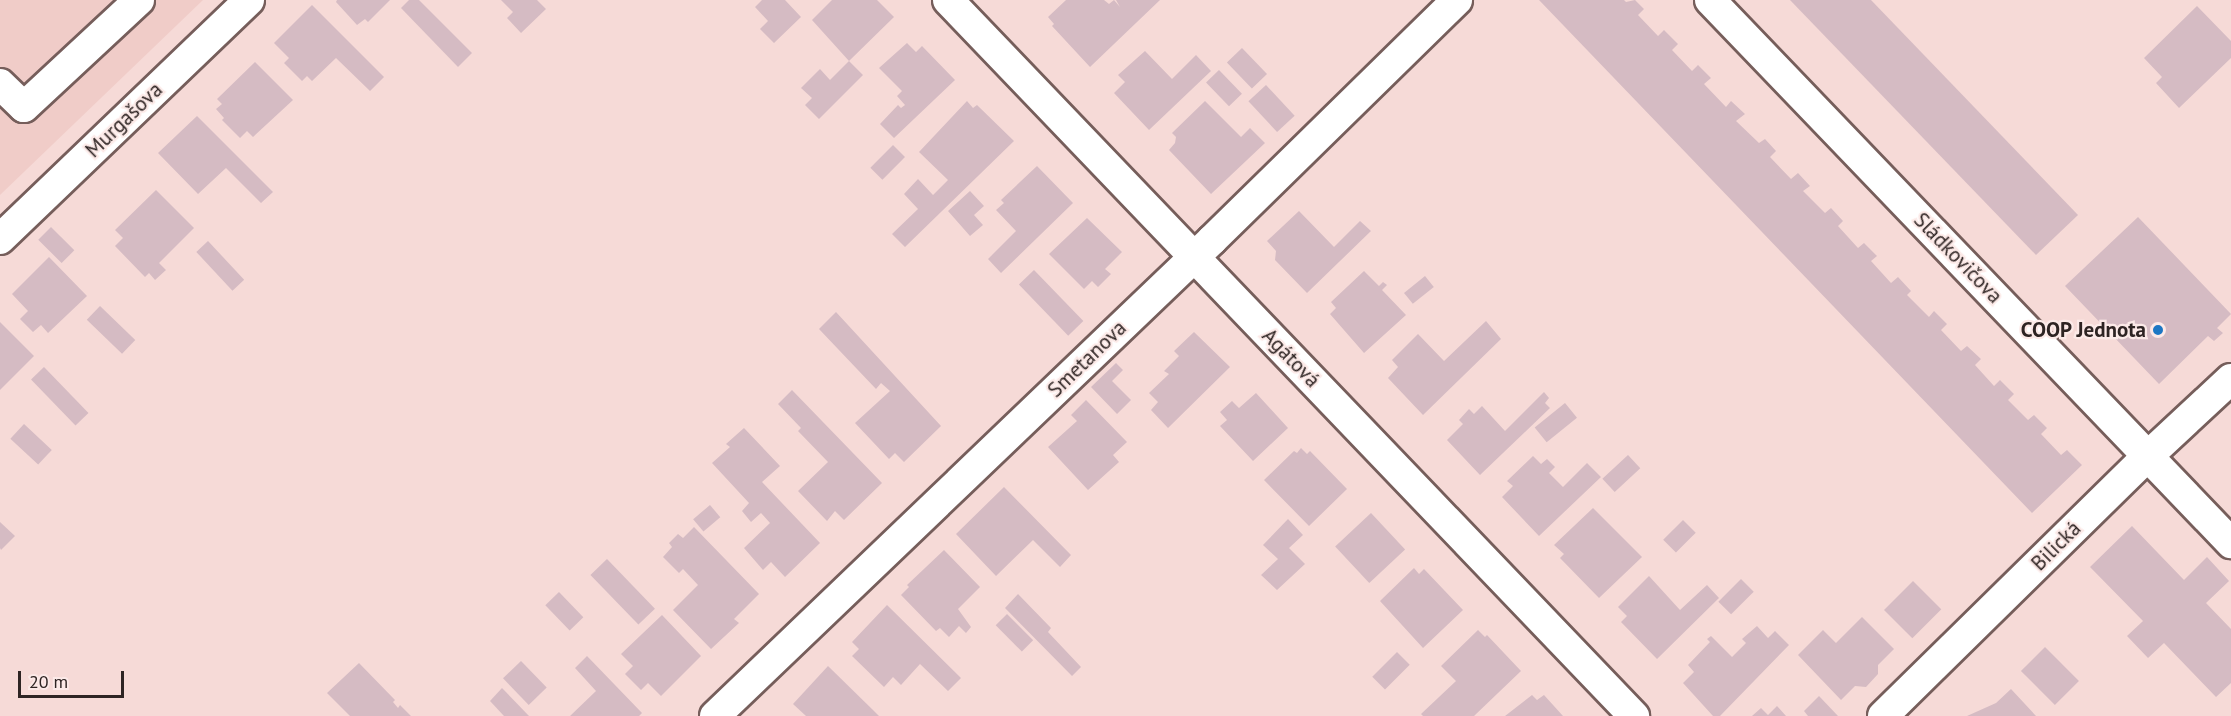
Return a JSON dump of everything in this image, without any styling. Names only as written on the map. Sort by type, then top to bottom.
[{"type":"street","points":[[0,84],[24,107],[139,0]]},
{"type":"street","name":"Murgašova","points":[[0,239],[249,0]]},
{"type":"street","name":"Agátová","points":[[948,0],[1634,716]]},
{"type":"street","name":"Smetanova","points":[[715,716],[1457,0]]},
{"type":"street","name":"Sládkovičova","points":[[1710,0],[2231,543]]},
{"type":"street","name":"Bilická","points":[[1883,716],[2148,456],[2231,380]]},
{"type":"shaded area","points":[[0,0],[203,0],[0,195]]},
{"type":"building","points":[[337,0],[390,0],[368,22],[365,19],[357,25],[336,2]]},
{"type":"building","points":[[409,0],[419,0],[472,53],[458,67],[401,8]]},
{"type":"building","points":[[501,0],[537,0],[546,9],[521,33],[507,18],[513,12]]},
{"type":"building","points":[[762,0],[785,0],[801,17],[774,43],[760,29],[768,21],[755,7]]},
{"type":"building","points":[[832,0],[877,0],[894,17],[849,61],[812,20]]},
{"type":"building","points":[[1066,0],[1104,0],[1109,4],[1114,0],[1120,7],[1116,0],[1160,0],[1090,67],[1052,26],[1054,24],[1048,17]]},
{"type":"building","points":[[1539,0],[1624,0],[1626,2],[1635,0],[1644,9],[1638,15],[1658,36],[1664,30],[1678,44],[1672,50],[1692,71],[1698,65],[1711,78],[1704,84],[1726,107],[1731,101],[1745,114],[1736,121],[1759,143],[1765,139],[1776,151],[1770,157],[1791,179],[1798,173],[1810,186],[1803,191],[1825,213],[1831,208],[1843,221],[1838,226],[1858,248],[1864,243],[1877,256],[1871,261],[1891,283],[1898,277],[1911,291],[1907,295],[1929,317],[1934,311],[1947,324],[1941,330],[1961,351],[1967,346],[1981,359],[1975,365],[1994,386],[2000,380],[2014,394],[2008,400],[2028,420],[2034,415],[2047,428],[2041,434],[2061,455],[2067,450],[2082,465],[2032,513]]},
{"type":"building","points":[[1790,0],[1871,0],[2078,215],[2036,255]]},
{"type":"building","points":[[312,5],[384,77],[370,91],[336,58],[312,81],[307,76],[302,81],[284,63],[289,58],[274,43]]},
{"type":"building","points":[[2197,6],[2231,41],[2231,58],[2179,108],[2156,83],[2162,77],[2144,58]]},
{"type":"building","points":[[907,43],[916,52],[922,46],[955,80],[894,138],[880,124],[898,105],[901,108],[905,105],[897,96],[902,91],[879,68]]},
{"type":"building","points":[[1242,48],[1267,74],[1252,88],[1227,63]]},
{"type":"building","points":[[1145,51],[1172,79],[1196,55],[1211,71],[1149,130],[1114,93],[1125,82],[1118,75]]},
{"type":"building","points":[[849,61],[863,75],[819,119],[805,105],[812,98],[801,88],[820,69],[830,80]]},
{"type":"building","points":[[255,62],[293,100],[253,137],[247,131],[240,138],[222,120],[224,118],[216,109],[222,104],[217,99]]},
{"type":"building","points":[[1219,70],[1242,94],[1229,106],[1206,83]]},
{"type":"building","points":[[1266,85],[1295,116],[1277,132],[1248,101]]},
{"type":"building","points":[[967,101],[973,108],[977,105],[1014,141],[905,247],[892,234],[918,209],[904,194],[918,179],[933,195],[948,180],[919,152]]},
{"type":"building","points":[[1205,101],[1241,137],[1250,128],[1265,143],[1211,194],[1169,150],[1175,143],[1176,137],[1172,133]]},
{"type":"building","points":[[197,116],[273,192],[261,203],[226,168],[198,194],[158,153]]},
{"type":"building","points":[[893,145],[905,157],[882,180],[870,168]]},
{"type":"building","points":[[1037,166],[1073,203],[1001,273],[988,259],[1016,231],[996,210],[1004,203],[1001,200]]},
{"type":"building","points":[[156,190],[194,228],[159,263],[166,270],[155,280],[149,273],[145,277],[115,246],[123,238],[115,230]]},
{"type":"building","points":[[970,191],[984,206],[974,215],[983,225],[970,236],[948,211]]},
{"type":"building","points":[[1299,211],[1334,247],[1360,221],[1371,231],[1307,293],[1275,260],[1276,251],[1267,241]]},
{"type":"building","points":[[2138,217],[2231,314],[2217,328],[2223,333],[2214,341],[2208,336],[2159,384],[2065,286]]},
{"type":"building","points":[[1087,218],[1122,252],[1105,269],[1111,274],[1098,287],[1092,281],[1084,289],[1049,254]]},
{"type":"building","points":[[51,227],[74,250],[62,263],[38,240]]},
{"type":"building","points":[[208,241],[244,280],[232,291],[196,252]]},
{"type":"building","points":[[49,257],[87,296],[48,333],[41,325],[33,332],[20,319],[28,311],[12,294]]},
{"type":"building","points":[[1034,270],[1083,321],[1068,336],[1019,285]]},
{"type":"building","points":[[1364,271],[1379,286],[1383,282],[1387,285],[1382,290],[1406,315],[1364,353],[1330,314],[1336,308],[1331,302]]},
{"type":"building","points":[[1425,276],[1434,287],[1413,304],[1404,293]]},
{"type":"building","points":[[100,306],[135,340],[122,354],[87,320]]},
{"type":"building","points":[[836,312],[941,426],[904,462],[895,453],[889,459],[855,423],[890,391],[881,383],[876,389],[819,329]]},
{"type":"building","points":[[1486,321],[1501,339],[1423,415],[1388,378],[1398,367],[1392,360],[1418,334],[1444,361]]},
{"type":"building","points":[[0,322],[34,356],[0,390]]},
{"type":"building","points":[[1194,332],[1230,367],[1168,428],[1151,410],[1158,402],[1149,393],[1169,374],[1164,371],[1179,356],[1174,351]]},
{"type":"building","points":[[1116,363],[1123,370],[1112,381],[1131,400],[1117,414],[1091,387]]},
{"type":"building","points":[[44,367],[88,413],[76,426],[31,380]]},
{"type":"building","points":[[792,390],[882,483],[844,520],[835,511],[827,521],[798,491],[828,462],[798,431],[801,428],[778,404]]},
{"type":"building","points":[[1544,392],[1549,398],[1545,403],[1550,408],[1480,475],[1447,440],[1463,424],[1459,420],[1469,409],[1474,414],[1482,406],[1505,431]]},
{"type":"building","points":[[1256,393],[1288,428],[1253,461],[1220,426],[1227,420],[1220,412],[1232,401],[1239,408]]},
{"type":"building","points":[[1086,400],[1127,442],[1113,455],[1119,462],[1088,490],[1048,447],[1077,421],[1071,415]]},
{"type":"building","points":[[1565,403],[1577,418],[1547,442],[1535,428]]},
{"type":"building","points":[[24,424],[52,450],[38,465],[10,439]]},
{"type":"building","points":[[744,428],[780,466],[762,482],[820,543],[785,577],[771,562],[763,570],[744,548],[770,523],[761,513],[751,522],[742,511],[749,503],[712,463],[730,447],[726,444]]},
{"type":"building","points":[[1301,448],[1307,454],[1310,451],[1347,489],[1309,526],[1264,480],[1294,451],[1297,453]]},
{"type":"building","points":[[1628,455],[1640,468],[1615,492],[1602,479]]},
{"type":"building","points":[[1533,456],[1541,464],[1547,459],[1555,467],[1549,473],[1563,487],[1587,463],[1601,477],[1539,536],[1502,497],[1513,486],[1507,481]]},
{"type":"building","points":[[1004,487],[1071,555],[1060,567],[1033,540],[996,576],[956,534]]},
{"type":"building","points":[[710,505],[720,517],[703,531],[693,519]]},
{"type":"building","points":[[1593,508],[1642,557],[1599,598],[1560,558],[1564,554],[1554,545]]},
{"type":"building","points":[[1371,513],[1405,550],[1369,583],[1335,546]]},
{"type":"building","points":[[1288,519],[1303,535],[1289,548],[1305,564],[1277,590],[1261,575],[1278,559],[1263,545]]},
{"type":"building","points":[[1683,520],[1696,533],[1676,553],[1663,540]]},
{"type":"building","points":[[0,522],[15,536],[1,550],[0,548]]},
{"type":"building","points":[[2132,526],[2184,580],[2207,557],[2229,581],[2206,603],[2231,629],[2231,683],[2216,697],[2164,643],[2148,658],[2127,636],[2143,621],[2090,567]]},
{"type":"building","points":[[694,527],[759,594],[734,619],[739,623],[711,649],[673,610],[698,585],[683,569],[679,573],[663,557],[672,547],[669,543],[678,534],[683,538]]},
{"type":"building","points":[[944,550],[980,587],[958,609],[971,627],[966,633],[959,626],[949,637],[940,628],[936,631],[901,595],[909,587],[907,585]]},
{"type":"building","points":[[607,559],[655,609],[638,625],[590,575]]},
{"type":"building","points":[[1414,568],[1419,574],[1424,569],[1463,610],[1423,648],[1380,601]]},
{"type":"building","points":[[1649,576],[1680,610],[1707,585],[1719,598],[1657,659],[1621,622],[1627,616],[1618,607]]},
{"type":"building","points":[[1741,579],[1754,592],[1731,614],[1718,602]]},
{"type":"building","points":[[1913,581],[1941,609],[1912,638],[1884,610]]},
{"type":"building","points":[[559,592],[583,617],[570,630],[545,605]]},
{"type":"building","points":[[1018,594],[1051,628],[1048,632],[1081,667],[1072,676],[1005,608]]},
{"type":"building","points":[[887,605],[961,678],[948,691],[920,664],[901,685],[893,677],[884,687],[852,656],[859,649],[852,642]]},
{"type":"building","points":[[1007,614],[1033,640],[1022,651],[996,625]]},
{"type":"building","points":[[662,615],[701,656],[661,696],[648,683],[641,690],[625,674],[633,666],[621,654]]},
{"type":"building","points":[[1862,617],[1894,649],[1878,665],[1878,674],[1866,687],[1855,686],[1841,700],[1798,655],[1823,630],[1836,643]]},
{"type":"building","points":[[1757,626],[1768,638],[1775,631],[1789,645],[1720,716],[1713,716],[1683,683],[1694,672],[1688,665],[1710,642],[1707,639],[1711,636],[1732,657],[1746,643],[1742,639]]},
{"type":"building","points":[[1478,630],[1485,637],[1487,635],[1521,671],[1474,716],[1423,716],[1421,714],[1456,681],[1441,666]]},
{"type":"building","points":[[2045,647],[2079,681],[2055,705],[2021,671]]},
{"type":"building","points":[[1397,652],[1410,665],[1385,689],[1372,677]]},
{"type":"building","points":[[587,656],[642,713],[639,716],[570,716],[596,691],[575,668]]},
{"type":"building","points":[[521,661],[547,688],[529,705],[503,678]]},
{"type":"building","points":[[359,663],[395,700],[393,702],[398,708],[400,705],[411,716],[350,716],[327,693]]},
{"type":"building","points":[[828,666],[879,716],[806,716],[793,704]]},
{"type":"building","points":[[502,688],[529,716],[504,716],[490,701]]},
{"type":"building","points":[[2011,689],[2036,716],[1967,716],[1996,703]]},
{"type":"building","points":[[1532,695],[1537,700],[1544,695],[1563,716],[1505,716]]},
{"type":"building","points":[[1819,696],[1838,716],[1808,716],[1804,711]]},
{"type":"building","points":[[1777,706],[1786,716],[1752,716],[1761,708],[1768,715]]},
{"type":"place","name":"COOP Jednota","points":[[2158,330]]}]
